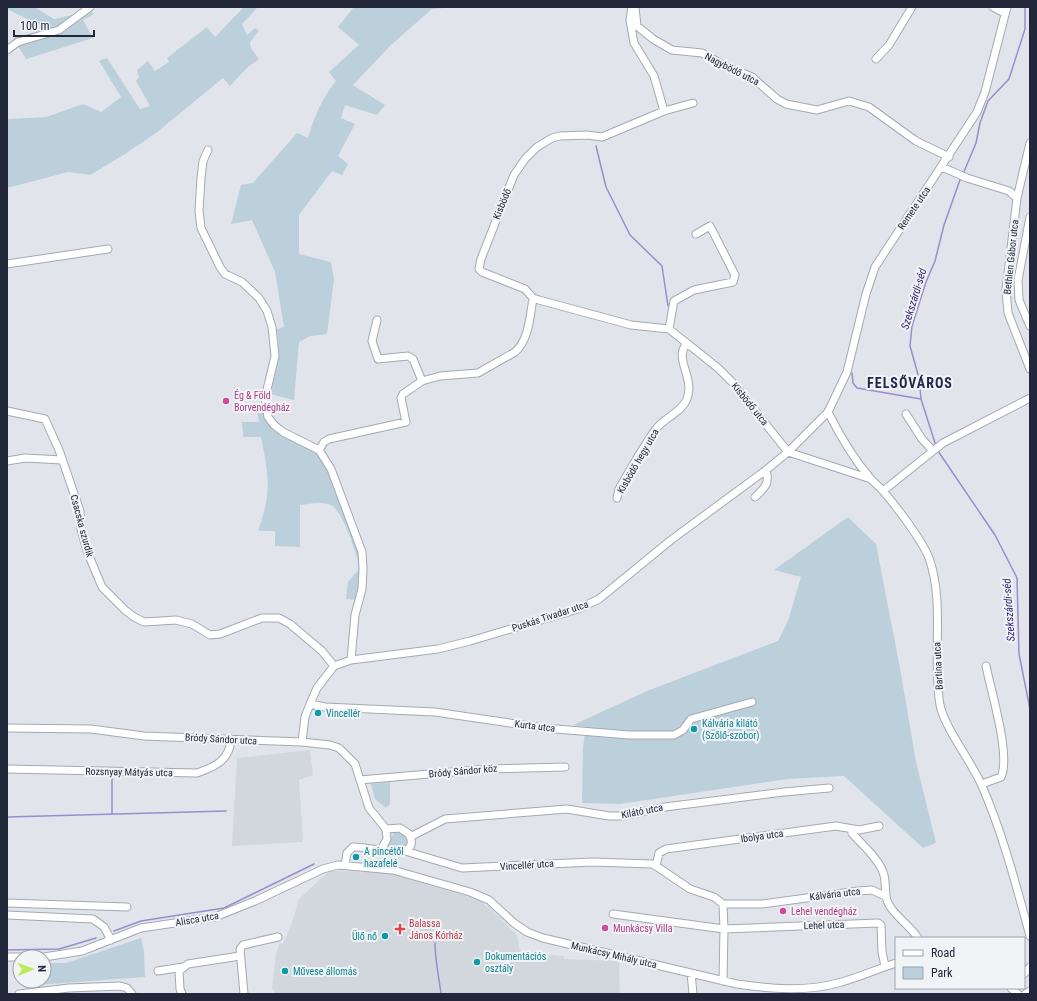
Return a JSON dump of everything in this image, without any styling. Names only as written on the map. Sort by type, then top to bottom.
[{"type":"street","points":[[7,50],[18,42],[59,30],[90,7]]},
{"type":"street","points":[[634,7],[630,20],[634,43],[652,72],[664,111]]},
{"type":"street","name":"Nagybödő utca","points":[[634,7],[637,26],[653,39],[672,50],[708,55],[728,67],[752,77],[777,99],[786,104],[817,110],[849,101],[869,107],[916,141],[949,157]]},
{"type":"street","points":[[876,59],[889,45],[912,7]]},
{"type":"street","points":[[993,8],[1005,10]]},
{"type":"street","name":"Remete utca","points":[[788,452],[828,412],[847,372],[866,294],[875,267],[949,157],[979,106],[1005,10]]},
{"type":"street","name":"Kisbödő","points":[[669,329],[631,325],[533,298],[526,288],[482,272],[479,269],[481,258],[514,175],[525,159],[537,147],[552,138],[587,135],[602,138],[664,111],[693,103]]},
{"type":"street","name":"Bethlen Gábor utca","points":[[1030,143],[1017,198],[1007,275],[1008,313],[1016,337],[1030,369]]},
{"type":"street","points":[[208,150],[203,161],[200,178],[199,211],[201,228],[220,268],[225,274],[242,282],[259,298],[272,326],[275,356],[266,398],[268,417],[274,425],[283,432],[319,450],[331,469],[362,552],[362,589],[355,615],[351,660]]},
{"type":"street","points":[[1009,191],[1013,189],[1020,169],[1025,162]]},
{"type":"street","points":[[942,167],[963,176],[1009,191],[1017,198]]},
{"type":"street","points":[[1030,218],[1018,280],[1019,300],[1030,326]]},
{"type":"street","points":[[669,329],[674,301],[694,290],[733,282],[735,275],[710,226],[696,234]]},
{"type":"street","points":[[7,264],[108,249]]},
{"type":"street","points":[[319,450],[324,442],[329,439],[406,422],[401,398],[403,394],[422,381],[440,376],[478,373],[515,352],[520,348],[528,327],[533,298]]},
{"type":"street","points":[[377,320],[372,341],[378,359],[408,356],[412,358],[422,381]]},
{"type":"street","name":"Kisbödő utca","points":[[669,329],[718,368],[733,383],[788,452]]},
{"type":"street","name":"Kisbödő hegy utca","points":[[617,498],[619,489],[657,427],[686,402],[690,382],[684,365],[682,352],[686,344]]},
{"type":"street","points":[[883,491],[932,450],[943,443],[1030,398]]},
{"type":"street","name":"Csacska szurdik","points":[[7,411],[45,419],[62,460],[80,511],[81,529],[87,551],[102,587],[134,617],[144,622],[184,621],[210,634],[220,634],[262,618],[279,618],[295,628],[322,651],[334,666]]},
{"type":"street","name":"Bartina utca","points":[[828,412],[850,452],[871,479],[883,491],[912,530],[929,557],[935,581],[938,678],[941,706],[945,719],[982,784],[996,820],[1030,936]]},
{"type":"street","points":[[906,414],[922,440],[932,450]]},
{"type":"street","points":[[788,452],[871,479]]},
{"type":"street","name":"Puskás Tivadar utca","points":[[334,666],[351,660],[438,649],[578,609],[599,599],[670,540],[766,470],[788,452]]},
{"type":"street","points":[[7,461],[25,458],[62,460]]},
{"type":"street","points":[[755,497],[768,482],[766,470]]},
{"type":"street","points":[[302,742],[305,717],[310,704],[317,688],[334,666]]},
{"type":"street","points":[[982,784],[1001,777],[1004,766],[1002,744],[986,666]]},
{"type":"street","name":"Kurta utca","points":[[310,704],[332,707],[435,712],[544,728],[629,736],[674,735],[683,730],[690,719],[752,702]]},
{"type":"street","name":"Bródy Sándor utca","points":[[7,728],[90,729],[144,736],[302,742],[330,745],[340,748],[355,764],[369,808],[386,829]]},
{"type":"street","name":"Rozsnyay Mátyás utca","points":[[7,769],[197,773],[223,762],[231,746],[231,739]]},
{"type":"street","name":"Bródy Sándor köz","points":[[360,780],[487,769],[565,767]]},
{"type":"street","name":"Kilátó utca","points":[[410,837],[445,819],[567,809],[609,816],[622,816],[665,807],[784,792],[829,788]]},
{"type":"street","name":"Ibolya utca","points":[[654,865],[658,853],[666,849],[836,826],[859,830],[879,826]]},
{"type":"street","points":[[381,850],[387,839],[386,829],[392,827],[400,828],[406,831],[410,837],[409,847],[405,851]]},
{"type":"street","points":[[852,834],[878,862],[883,872],[885,896],[891,908],[911,927],[917,937]]},
{"type":"street","name":"Vincellér utca","points":[[345,865],[347,853],[353,847],[361,846],[396,853],[405,851],[462,868],[592,862],[654,865]]},
{"type":"street","name":"Alisca utca","points":[[52,956],[82,951],[141,928],[215,917],[256,901],[323,869],[345,865]]},
{"type":"street","name":"Munkácsy Mihály utca","points":[[345,865],[393,870],[470,892],[489,900],[514,923],[528,932],[543,938],[723,981],[764,988],[806,988],[838,983],[895,963]]},
{"type":"street","name":"Kálvária utca","points":[[654,865],[690,889],[714,897],[723,904],[762,904],[872,890],[885,896]]},
{"type":"street","points":[[7,903],[127,907]]},
{"type":"street","points":[[723,904],[723,981]]},
{"type":"street","points":[[613,914],[724,929]]},
{"type":"street","points":[[7,915],[93,919],[104,927],[111,940]]},
{"type":"street","name":"Lehel utca","points":[[724,929],[878,923],[881,925],[882,952],[885,966]]},
{"type":"street","points":[[244,994],[240,949],[243,945],[278,937]]},
{"type":"street","points":[[182,994],[180,989],[179,971],[183,967],[188,964],[240,956]]},
{"type":"street","points":[[158,971],[183,967]]},
{"type":"street","points":[[691,973],[693,994]]},
{"type":"street","points":[[19,994],[69,988],[113,986],[123,986],[131,992]]},
{"type":"street","points":[[1025,994],[1030,991]]},
{"type":"shaded area","points":[[310,750],[313,775],[299,780],[303,842],[232,846],[237,758]]},
{"type":"shaded area","name":"Balassa János Kórház","points":[[329,871],[384,872],[477,899],[490,908],[517,935],[520,952],[564,956],[564,959],[619,961],[620,994],[274,994],[274,990],[272,989],[276,953],[280,943],[283,944],[292,923],[299,899]]},
{"type":"green space","points":[[7,7],[34,7],[54,19],[91,11],[94,14],[83,20],[93,38],[26,59],[13,38],[48,29],[7,9]]},
{"type":"green space","points":[[244,7],[258,7],[242,24],[247,35],[255,28],[259,31],[250,42],[251,48],[259,59],[248,67],[230,86],[223,78],[156,133],[90,175],[68,172],[7,188],[7,119],[46,117],[83,104],[101,112],[121,97],[99,61],[107,58],[140,109],[150,106],[136,81],[139,77],[137,70],[148,61],[155,71],[169,62],[167,58],[207,27],[215,37]]},
{"type":"green space","points":[[354,7],[456,7],[432,9],[391,45],[353,85],[385,105],[377,115],[345,105],[341,118],[355,124],[338,156],[348,164],[342,175],[332,171],[299,215],[299,254],[331,262],[334,279],[327,334],[310,336],[299,342],[294,400],[270,394],[278,362],[279,347],[277,329],[284,327],[275,272],[252,220],[231,224],[241,185],[253,183],[297,133],[308,138],[319,108],[336,81],[329,72],[359,45],[338,27]]},
{"type":"green space","points":[[265,404],[274,425],[319,450],[331,469],[362,552],[359,600],[346,599],[348,582],[359,569],[356,554],[345,524],[336,509],[331,505],[320,503],[300,505],[300,547],[275,546],[275,531],[258,531],[266,505],[268,484],[266,463],[261,437],[243,437],[242,422],[259,422],[257,406]]},
{"type":"green space","points":[[848,517],[876,544],[900,668],[916,762],[936,843],[923,848],[844,776],[788,779],[620,804],[582,803],[583,747],[586,727],[573,725],[647,691],[778,641],[788,621],[801,577],[774,570]]},
{"type":"green space","points":[[390,782],[390,804],[386,808],[375,799],[371,784]]},
{"type":"green space","points":[[401,831],[406,836],[407,842],[404,848],[391,849],[388,844],[394,832]]},
{"type":"green space","points":[[141,938],[144,952],[145,977],[52,984],[52,963],[66,963]]},
{"type":"waterway","name":"Szekszárdi-séd","points":[[963,174],[976,143],[980,123],[988,101],[1009,79],[1025,29],[1025,7]]},
{"type":"waterway","points":[[596,146],[606,187],[630,235],[662,266],[668,306]]},
{"type":"waterway","name":"Szekszárdi-séd","points":[[936,446],[921,399],[919,378],[910,346],[912,326],[926,282],[935,261],[944,225],[961,177]]},
{"type":"waterway","points":[[852,373],[853,383],[857,388],[921,399]]},
{"type":"waterway","name":"Szekszárdi-séd","points":[[938,451],[995,535],[1017,578],[1019,654],[1030,709]]},
{"type":"waterway","points":[[112,778],[112,814]]},
{"type":"waterway","points":[[7,817],[226,811]]},
{"type":"waterway","points":[[114,931],[141,921],[224,908],[314,864]]},
{"type":"waterway","points":[[7,950],[59,949],[96,938]]},
{"type":"waterway","points":[[435,943],[436,962],[441,994]]},
{"type":"place","name":"Ég & Föld Borvendégház","points":[[226,401]]},
{"type":"place","name":"Vincellér","points":[[318,713]]},
{"type":"place","name":"Kálvária kilátó (Szőlő-szobor)","points":[[694,729]]},
{"type":"place","name":"A pincétől hazafelé","points":[[356,857]]},
{"type":"place","name":"Lehel vendégház","points":[[783,911]]},
{"type":"place","name":"Munkácsy Villa","points":[[605,928]]},
{"type":"place","name":"Balassa János Kórház","points":[[400,929]]},
{"type":"place","name":"Ülő nő","points":[[385,936]]},
{"type":"place","name":"Dokumentációs osztály","points":[[477,962]]},
{"type":"place","name":"Művese állomás","points":[[285,971]]},
{"type":"district","name":"FELSŐVÁROS","points":[[910,383]]}]
